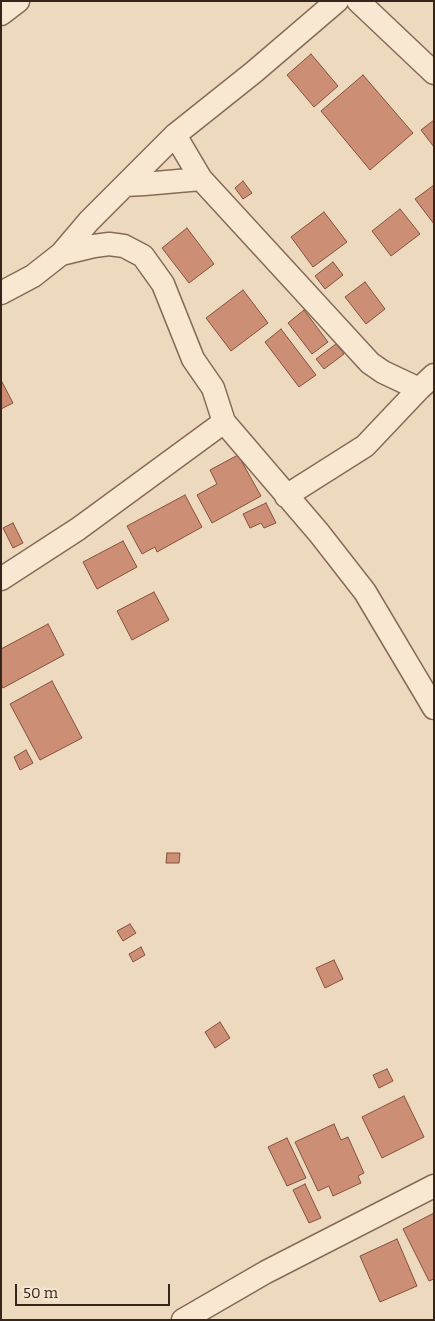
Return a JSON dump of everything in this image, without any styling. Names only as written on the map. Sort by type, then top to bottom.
[{"type":"street","points":[[1,14],[18,1]]},
{"type":"street","points":[[1,293],[32,276],[61,254],[89,222],[175,135],[254,72],[337,1]]},
{"type":"street","points":[[358,1],[434,73]]},
{"type":"street","points":[[175,135],[202,179],[370,363],[383,372],[426,382]]},
{"type":"street","points":[[126,185],[202,179]]},
{"type":"street","points":[[61,254],[109,244],[124,246],[143,256],[163,284],[193,359],[212,388],[224,422],[319,533],[365,592],[434,708]]},
{"type":"street","points":[[286,496],[365,446],[426,382]]},
{"type":"street","points":[[1,579],[78,529],[224,422]]},
{"type":"street","points":[[182,1320],[266,1272],[434,1186]]},
{"type":"building","points":[[311,54],[338,86],[314,107],[287,75]]},
{"type":"building","points":[[363,75],[413,133],[370,170],[321,111]]},
{"type":"building","points":[[434,120],[434,147],[421,130]]},
{"type":"building","points":[[243,181],[252,193],[243,199],[235,188]]},
{"type":"building","points":[[434,185],[434,224],[415,199]]},
{"type":"building","points":[[400,209],[420,234],[391,256],[372,231]]},
{"type":"building","points":[[324,212],[347,242],[313,267],[291,237]]},
{"type":"building","points":[[187,228],[214,264],[189,283],[162,248]]},
{"type":"building","points":[[333,262],[343,275],[325,289],[315,276]]},
{"type":"building","points":[[365,282],[385,309],[366,324],[345,297]]},
{"type":"building","points":[[243,290],[268,323],[231,351],[206,318]]},
{"type":"building","points":[[304,310],[328,342],[312,354],[288,323]]},
{"type":"building","points":[[281,329],[316,375],[299,387],[265,342]]},
{"type":"building","points":[[336,344],[344,354],[324,369],[316,359]]},
{"type":"building","points":[[1,380],[13,403],[1,409]]},
{"type":"building","points":[[238,455],[261,496],[212,523],[197,495],[217,484],[210,470]]},
{"type":"building","points":[[185,495],[202,527],[157,552],[155,547],[142,554],[127,526]]},
{"type":"building","points":[[266,503],[276,523],[264,528],[261,523],[250,528],[243,514]]},
{"type":"building","points":[[13,523],[23,543],[13,548],[3,528]]},
{"type":"building","points":[[123,541],[137,567],[97,589],[83,562]]},
{"type":"building","points":[[154,592],[169,620],[132,640],[117,611]]},
{"type":"building","points":[[48,624],[64,655],[3,688],[1,684],[1,649]]},
{"type":"building","points":[[52,681],[82,738],[40,760],[10,704]]},
{"type":"building","points":[[26,750],[33,763],[20,770],[14,757]]},
{"type":"building","points":[[167,853],[180,853],[179,863],[166,863]]},
{"type":"building","points":[[130,924],[136,933],[123,941],[117,931]]},
{"type":"building","points":[[141,947],[145,955],[133,962],[129,954]]},
{"type":"building","points":[[334,960],[343,979],[325,988],[316,968]]},
{"type":"building","points":[[220,1022],[230,1038],[215,1048],[205,1032]]},
{"type":"building","points":[[387,1069],[393,1081],[379,1088],[373,1075]]},
{"type":"building","points":[[404,1096],[424,1137],[382,1158],[362,1117]]},
{"type":"building","points":[[334,1124],[341,1140],[348,1137],[364,1173],[358,1176],[361,1183],[333,1196],[329,1186],[318,1191],[295,1142]]},
{"type":"building","points":[[287,1138],[306,1178],[287,1186],[268,1147]]},
{"type":"building","points":[[305,1184],[321,1218],[309,1223],[293,1190]]},
{"type":"building","points":[[434,1213],[434,1279],[429,1281],[403,1229]]},
{"type":"building","points":[[397,1239],[417,1286],[380,1302],[360,1256]]}]
